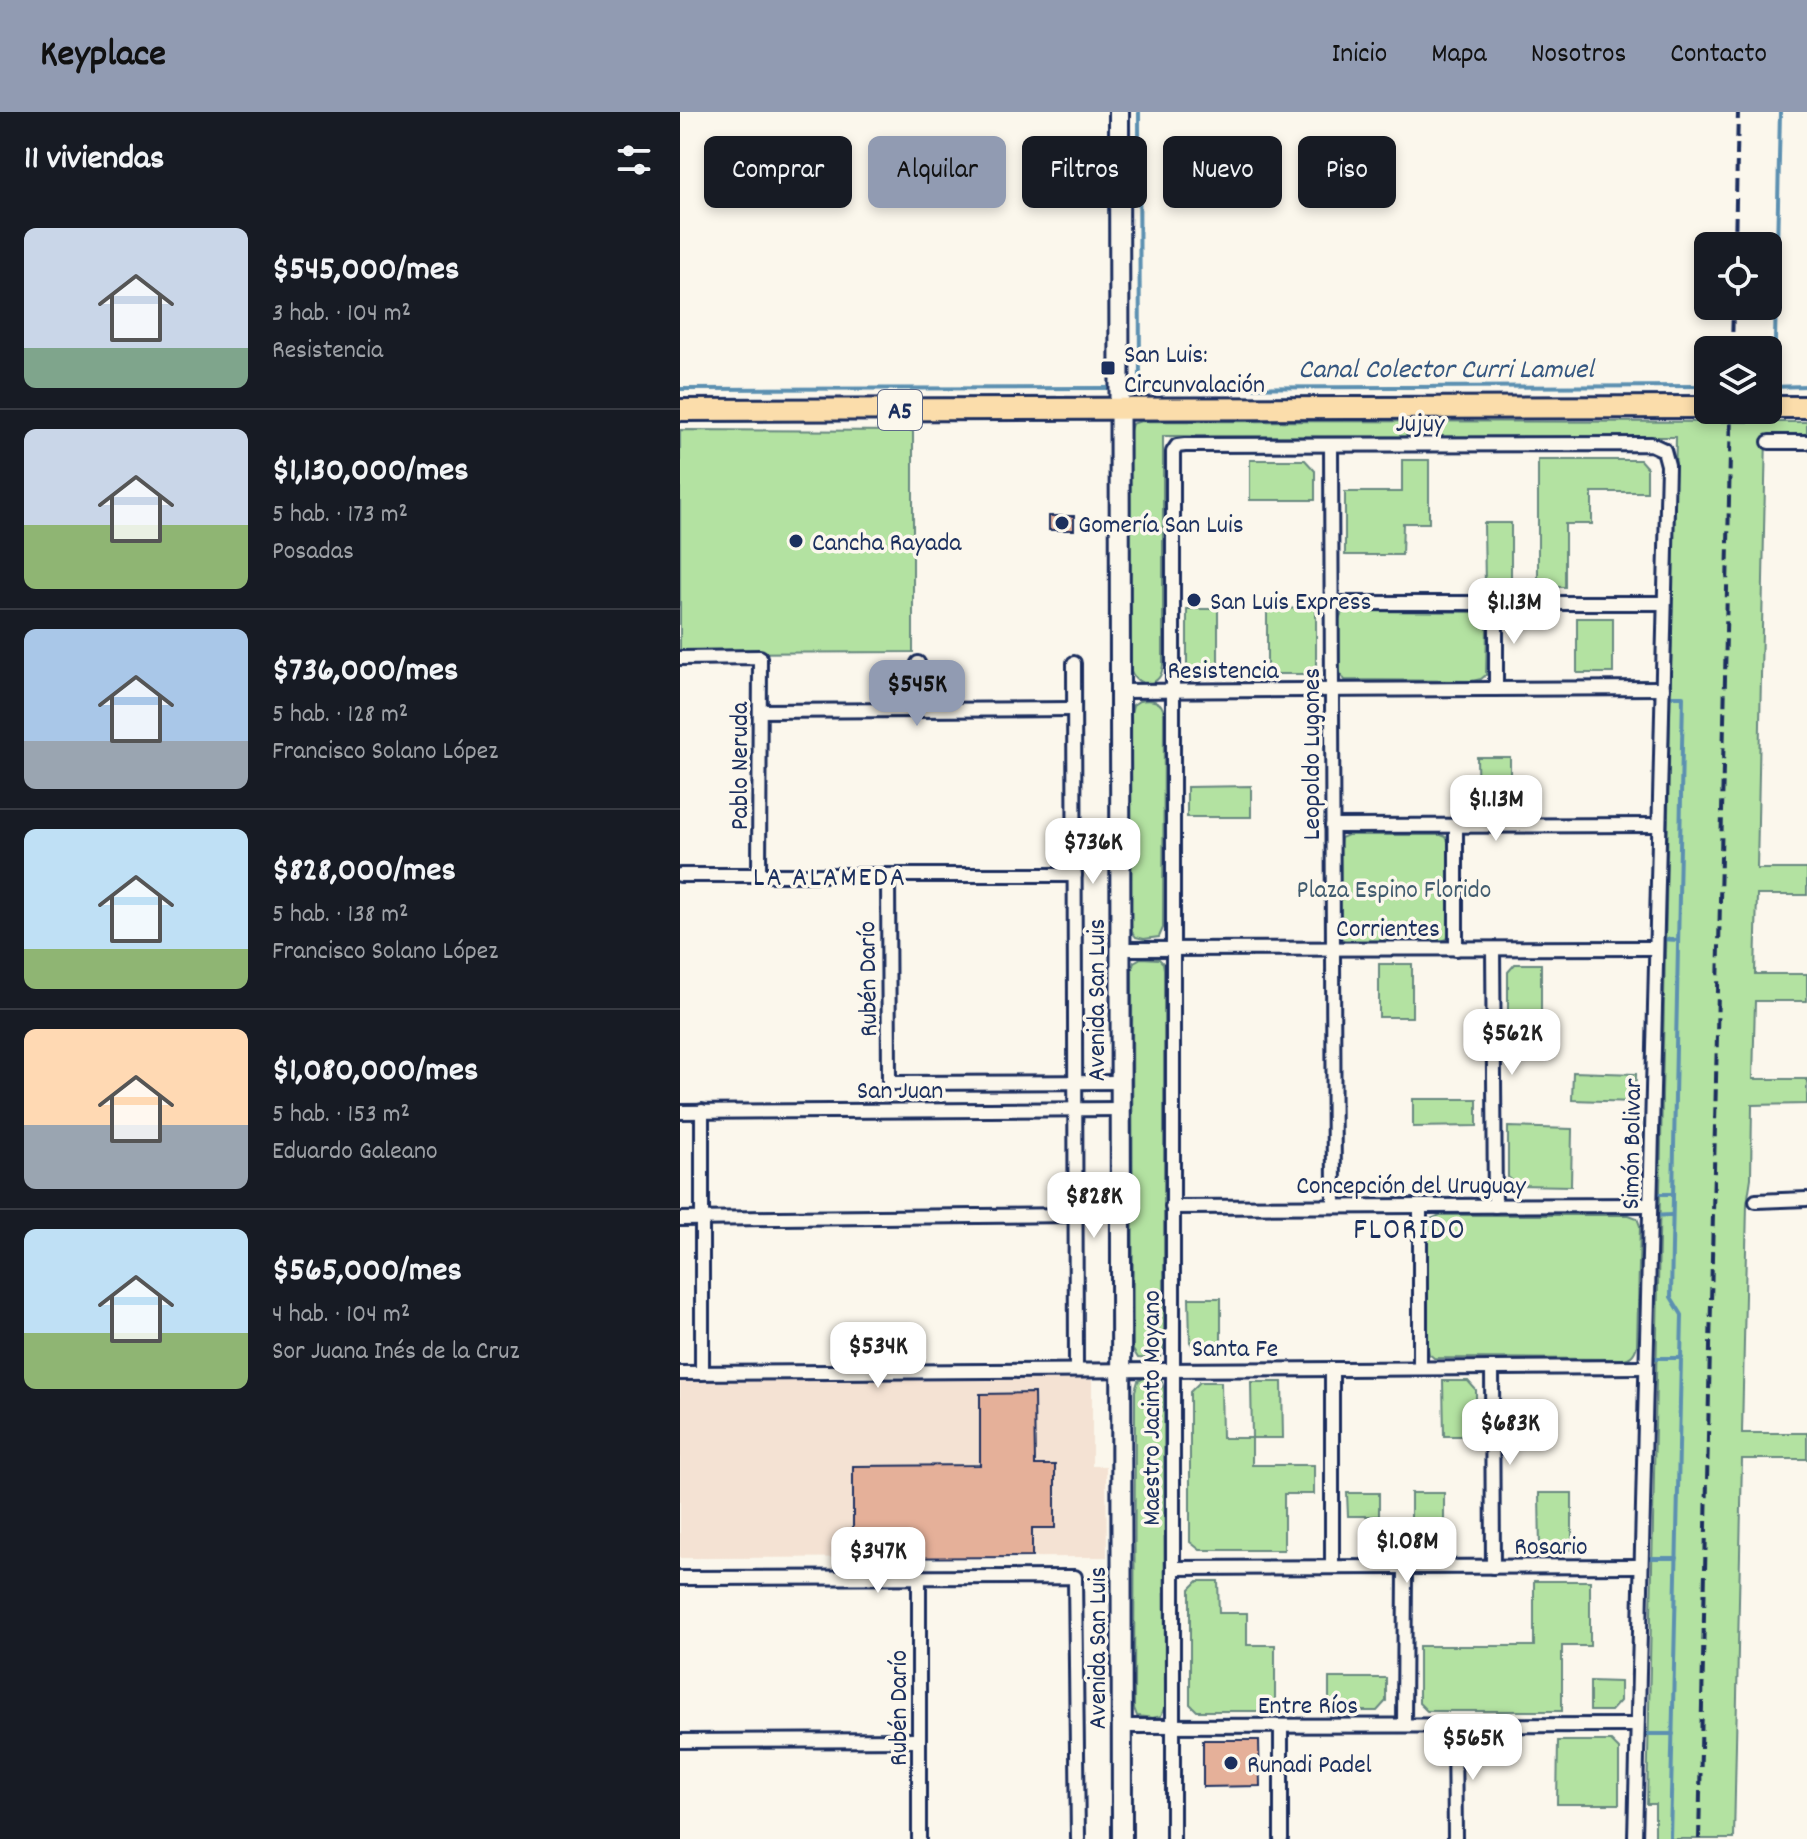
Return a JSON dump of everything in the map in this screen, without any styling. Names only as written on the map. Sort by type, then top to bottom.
[{"type":"main road","name":"Avenida San Luis","points":[[1119,112],[1122,1839]]},
{"type":"main road","name":"A5","points":[[680,410],[1694,407]]},
{"type":"main road","points":[[1782,407],[1807,407]]},
{"type":"street","points":[[1769,442],[1807,442]]},
{"type":"street","name":"Jujuy","points":[[1175,449],[1185,445],[1651,444],[1664,450]]},
{"type":"street","name":"Leopoldo Lugones","points":[[1331,445],[1334,1206]]},
{"type":"street","name":"Maestro Jacinto Moyano","points":[[1173,1839],[1172,458],[1175,449]]},
{"type":"street","name":"Simón Bolivar","points":[[1635,1839],[1668,465],[1664,450]]},
{"type":"street","points":[[1332,603],[1664,603]]},
{"type":"street","points":[[1496,603],[1496,689]]},
{"type":"street","name":"Pablo Neruda","points":[[680,658],[760,657],[759,875]]},
{"type":"street","points":[[918,663],[918,710]]},
{"type":"street","points":[[1074,663],[1076,1370]]},
{"type":"street","name":"Resistencia","points":[[1120,691],[1663,688]]},
{"type":"street","points":[[760,711],[1074,709]]},
{"type":"street","points":[[1332,826],[1659,825]]},
{"type":"street","points":[[1456,826],[1456,949]]},
{"type":"street","points":[[680,875],[1075,875]]},
{"type":"street","name":"Rubén Darío","points":[[888,875],[889,1083]]},
{"type":"street","name":"Corrientes","points":[[1121,949],[1656,948]]},
{"type":"street","points":[[1493,949],[1495,1206]]},
{"type":"street","name":"San Juan","points":[[889,1083],[1121,1082]]},
{"type":"street","name":"San Juan","points":[[680,1112],[1121,1109]]},
{"type":"street","points":[[702,1111],[702,1373]]},
{"type":"street","points":[[1756,1201],[1807,1199]]},
{"type":"street","name":"Concepción del Uruguay","points":[[1172,1207],[1650,1205]]},
{"type":"street","points":[[1420,1206],[1420,1368]]},
{"type":"street","points":[[680,1219],[1076,1215]]},
{"type":"street","name":"Santa Fe","points":[[680,1373],[1646,1367]]},
{"type":"street","points":[[1492,1368],[1493,1567]]},
{"type":"street","points":[[1332,1369],[1332,1567]]},
{"type":"street","name":"Rosario","points":[[1173,1568],[1641,1566]]},
{"type":"street","points":[[1404,1725],[1405,1567]]},
{"type":"street","name":"Rubén Darío","points":[[919,1577],[919,1839]]},
{"type":"street","points":[[680,1578],[1075,1577],[1078,1839]]},
{"type":"street","points":[[1454,1725],[1455,1839]]},
{"type":"street","name":"Entre Ríos","points":[[1122,1726],[1637,1725]]},
{"type":"street","points":[[1281,1726],[1281,1839]]},
{"type":"street","points":[[680,1741],[919,1740]]},
{"type":"shaded area","points":[[1092,1376],[1092,1466],[1106,1466],[1107,1557],[680,1558],[680,1378]]},
{"type":"green space","points":[[1141,421],[1807,422],[1807,435],[1766,435],[1757,869],[1807,869],[1807,895],[1757,895],[1755,974],[1807,974],[1807,1001],[1755,1001],[1753,1079],[1807,1079],[1807,1104],[1752,1105],[1742,1433],[1807,1433],[1807,1459],[1742,1459],[1734,1839],[1655,1839],[1655,1804],[1647,1804],[1676,437],[1163,436],[1163,665],[1159,678],[1147,684],[1135,677],[1129,664],[1129,434],[1132,424]]},
{"type":"green space","name":"Cancha Rayada","points":[[680,430],[913,431],[913,652],[680,653]]},
{"type":"green space","points":[[1250,460],[1305,460],[1315,471],[1315,500],[1250,500]]},
{"type":"green space","points":[[1402,460],[1429,460],[1429,523],[1403,523],[1402,555],[1345,555],[1345,492],[1402,492]]},
{"type":"green space","points":[[1538,460],[1640,460],[1647,468],[1647,492],[1592,492],[1592,524],[1565,524],[1565,587],[1538,587]]},
{"type":"green space","points":[[1484,523],[1511,523],[1511,587],[1485,587]]},
{"type":"green space","points":[[1316,608],[1316,666],[1308,674],[1267,674],[1267,609]]},
{"type":"green space","points":[[1187,609],[1218,609],[1218,674],[1195,674],[1187,666]]},
{"type":"green space","points":[[1342,612],[1480,612],[1486,617],[1487,625],[1486,675],[1472,681],[1345,680],[1339,670],[1338,622]]},
{"type":"green space","points":[[1577,618],[1613,618],[1613,673],[1577,673]]},
{"type":"green space","points":[[1139,701],[1156,702],[1164,714],[1163,928],[1159,937],[1144,939],[1136,937],[1131,926],[1131,713],[1133,705]]},
{"type":"green space","points":[[1477,757],[1510,757],[1510,811],[1478,811]]},
{"type":"green space","points":[[1251,786],[1251,817],[1187,817],[1187,787]]},
{"type":"green space","name":"Plaza Espino Florido","points":[[1348,835],[1446,837],[1447,939],[1346,942],[1342,939],[1340,843],[1341,838]]},
{"type":"green space","points":[[1141,958],[1159,959],[1164,969],[1164,1348],[1160,1357],[1155,1359],[1138,1358],[1133,1350],[1132,970],[1134,962]]},
{"type":"green space","points":[[1379,964],[1412,964],[1412,1017],[1379,1017]]},
{"type":"green space","points":[[1515,964],[1541,964],[1541,1017],[1508,1017],[1508,972]]},
{"type":"green space","points":[[1573,1072],[1636,1074],[1635,1102],[1572,1100]]},
{"type":"green space","points":[[1413,1099],[1477,1099],[1477,1126],[1413,1127]]},
{"type":"green space","points":[[1508,1127],[1572,1129],[1571,1186],[1517,1185],[1508,1177]]},
{"type":"green space","points":[[1440,1215],[1629,1215],[1637,1218],[1640,1226],[1637,1345],[1634,1353],[1622,1359],[1434,1358],[1428,1348],[1428,1227],[1431,1219]]},
{"type":"green space","points":[[1189,1298],[1221,1298],[1221,1352],[1197,1352],[1190,1342]]},
{"type":"green space","points":[[1146,1377],[1161,1379],[1164,1390],[1165,1706],[1161,1716],[1153,1718],[1137,1716],[1134,1708],[1135,1391],[1138,1381]]},
{"type":"green space","points":[[1443,1381],[1468,1381],[1476,1390],[1476,1436],[1444,1436]]},
{"type":"green space","points":[[1200,1382],[1221,1382],[1222,1438],[1252,1438],[1252,1465],[1314,1465],[1314,1494],[1284,1494],[1284,1550],[1200,1550],[1190,1542],[1190,1392]]},
{"type":"green space","points":[[1251,1382],[1282,1382],[1283,1438],[1252,1438]]},
{"type":"green space","points":[[1347,1493],[1379,1493],[1379,1516],[1348,1516]]},
{"type":"green space","points":[[1411,1493],[1444,1493],[1444,1550],[1411,1550]]},
{"type":"green space","points":[[1539,1493],[1572,1493],[1572,1550],[1540,1550]]},
{"type":"green space","points":[[1198,1581],[1218,1581],[1219,1613],[1247,1613],[1247,1645],[1275,1645],[1275,1711],[1197,1711],[1190,1704],[1190,1589]]},
{"type":"green space","points":[[1534,1581],[1590,1581],[1590,1646],[1562,1646],[1562,1711],[1427,1711],[1419,1703],[1419,1646],[1534,1646]]},
{"type":"green space","points":[[1329,1678],[1386,1678],[1386,1701],[1377,1711],[1329,1711]]},
{"type":"green space","points":[[1590,1681],[1620,1682],[1620,1701],[1611,1711],[1590,1711]]},
{"type":"green space","points":[[1558,1741],[1611,1741],[1619,1749],[1619,1804],[1557,1804]]},
{"type":"building","name":"Gomería San Luis","points":[[1049,516],[1074,516],[1074,530],[1049,530]]},
{"type":"building","points":[[1034,1393],[1035,1465],[1055,1465],[1055,1528],[1032,1528],[1032,1557],[853,1558],[853,1466],[980,1465],[980,1394]]},
{"type":"building","name":"Runadi Padel","points":[[1203,1740],[1259,1740],[1260,1786],[1203,1787]]},
{"type":"waterway","points":[[1139,112],[1140,388]]},
{"type":"waterway","points":[[1775,336],[1780,112]]},
{"type":"waterway","name":"Canal Colector Curri Lamuel","points":[[1137,388],[1694,386]]},
{"type":"waterway","points":[[1782,387],[1807,386]]},
{"type":"waterway","name":"Canal Colector Curri Lamuel","points":[[680,389],[1108,388]]},
{"type":"waterway","points":[[1665,696],[1683,696],[1671,1297],[1682,1315],[1670,1839]]},
{"type":"waterway","points":[[1659,939],[1678,940]]},
{"type":"waterway","points":[[1653,1194],[1672,1194]]},
{"type":"waterway","points":[[1652,1216],[1671,1215]]},
{"type":"waterway","points":[[1649,1358],[1682,1358]]},
{"type":"waterway","points":[[1644,1558],[1677,1558]]},
{"type":"waterway","points":[[1640,1734],[1673,1734]]},
{"type":"railway","points":[[1735,232],[1738,112]]},
{"type":"railway","points":[[1732,336],[1733,320]]},
{"type":"railway","points":[[1699,1839],[1731,424]]},
{"type":"place","name":"San Luis: Circunvalación","points":[[1108,368]]},
{"type":"place","name":"Gomería San Luis","points":[[1062,523]]},
{"type":"place","name":"Cancha Rayada","points":[[796,541]]},
{"type":"place","name":"San Luis Express","points":[[1194,600]]},
{"type":"place","name":"Runadi Padel","points":[[1231,1763]]},
{"type":"district","name":"LA ALAMEDA","points":[[830,875]]},
{"type":"district","name":"FLORIDO","points":[[1410,1228]]}]
